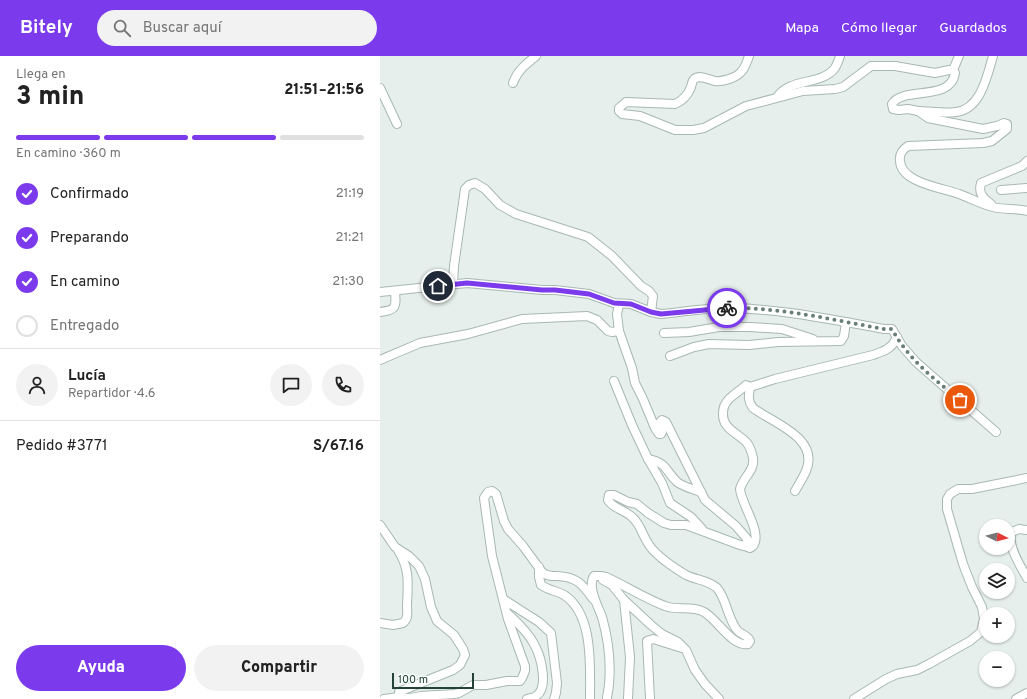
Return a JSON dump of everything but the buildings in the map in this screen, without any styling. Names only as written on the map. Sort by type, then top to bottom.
[{"type":"street","points":[[513,83],[516,75],[523,66],[536,56]]},
{"type":"street","points":[[749,56],[741,72],[735,76],[716,81],[701,77],[692,80],[687,96],[680,102],[675,104],[626,102],[619,108],[619,111],[622,114],[640,116],[675,130],[693,130],[704,128],[746,106],[777,97],[803,91],[835,90],[843,87],[871,66],[895,66],[935,73],[953,70]]},
{"type":"street","points":[[777,97],[782,90],[803,82],[821,79],[836,67],[840,56]]},
{"type":"street","points":[[959,56],[953,70],[954,78],[946,86],[936,91],[895,100],[892,104],[893,109],[956,112],[966,109],[975,102],[982,90],[993,56]]},
{"type":"street","points":[[380,88],[397,124]]},
{"type":"street","points":[[918,111],[928,118],[983,129],[1004,123],[1007,124],[1006,129],[992,141],[983,143],[908,146],[903,149],[899,156],[900,164],[904,171],[914,179],[929,186],[958,193],[994,207],[1017,208],[1027,211]]},
{"type":"street","points":[[994,207],[981,196],[979,189],[981,183],[1022,166],[1027,161]]},
{"type":"street","points":[[453,284],[454,266],[465,189],[474,183],[485,189],[500,205],[516,214],[588,237],[612,256],[641,286],[649,291],[653,296],[651,312]]},
{"type":"street","points":[[1001,190],[1027,188]]},
{"type":"street","points":[[380,292],[467,283],[589,294],[619,304],[631,304],[651,312],[661,314],[728,308],[754,308],[813,316],[884,329],[892,329],[909,354],[924,370],[996,432]]},
{"type":"street","points":[[380,312],[394,309],[395,291]]},
{"type":"street","points":[[619,304],[617,314],[619,331],[632,368],[635,383],[644,399],[655,428],[659,434],[661,434],[660,422],[662,420],[666,422],[704,500],[745,535],[748,540],[745,546]]},
{"type":"street","points":[[380,360],[420,343],[468,334],[522,319],[587,316],[598,320],[608,331],[619,331]]},
{"type":"street","points":[[670,356],[694,347],[709,344],[750,345],[778,342],[841,340],[844,336],[846,322]]},
{"type":"street","points":[[664,333],[689,332],[719,326],[750,327],[782,329],[819,341]]},
{"type":"street","points":[[607,699],[610,660],[606,632],[592,588],[592,580],[594,576],[602,576],[666,607],[703,611],[740,644],[748,644],[750,641],[750,639],[737,631],[729,616],[721,594],[717,589],[711,584],[687,575],[657,555],[647,544],[635,520],[628,514],[610,504],[608,496],[611,494],[628,502],[637,504],[648,513],[671,525],[686,525],[750,548],[754,545],[755,535],[740,489],[742,482],[751,470],[753,455],[747,443],[725,424],[723,413],[725,405],[729,399],[746,386],[873,355],[889,349],[894,344],[897,337]]},
{"type":"street","points":[[614,381],[632,425],[648,459],[662,483],[670,503],[691,517],[706,533]]},
{"type":"street","points":[[750,386],[748,400],[753,408],[798,437],[805,447],[808,461],[806,470],[795,490]]},
{"type":"street","points":[[648,459],[656,461],[666,467],[679,484],[701,492]]},
{"type":"street","points":[[854,699],[891,677],[917,670],[929,664],[970,641],[981,632],[984,619],[982,607],[963,564],[947,509],[947,499],[950,494],[958,490],[1007,483],[1027,478]]},
{"type":"street","points":[[384,699],[399,697],[413,699],[421,696],[454,694],[459,693],[473,685],[486,686],[507,681],[520,681],[522,678],[525,671],[524,666],[510,628],[490,546],[484,498],[488,492],[492,491],[496,494],[508,529],[545,575],[570,578],[581,583],[598,607]]},
{"type":"street","points":[[380,525],[404,561],[409,585],[408,616],[403,623],[393,625],[380,623]]},
{"type":"street","points":[[1027,530],[1019,529],[1012,532],[1010,536],[1010,543],[1027,578]]},
{"type":"street","points":[[398,550],[409,556],[419,566],[425,579],[431,607],[437,621],[454,635],[464,649],[466,655],[460,665],[453,670],[399,692],[399,697]]},
{"type":"street","points":[[539,567],[539,577],[542,585],[564,595],[572,601],[585,624],[589,652],[590,699]]},
{"type":"street","points":[[592,580],[603,580],[612,585],[624,600],[651,625],[662,634],[678,642],[686,650],[695,670],[705,684],[719,699]]},
{"type":"street","points":[[503,598],[540,622],[550,633],[557,683],[554,699]]},
{"type":"street","points":[[624,600],[630,658],[628,699]]},
{"type":"street","points":[[507,613],[534,644],[540,659],[543,684],[536,696],[527,699]]},
{"type":"street","points":[[650,699],[647,641],[653,639],[686,650]]},
{"type":"street","points":[[1016,699],[1027,693]]},
{"type":"way so far","points":[[727,308],[754,308],[771,310],[884,329],[892,329],[902,346],[916,362],[960,400]]},
{"type":"route","points":[[438,286],[467,283],[589,294],[614,303],[631,304],[651,312],[661,314],[727,308]]}]
